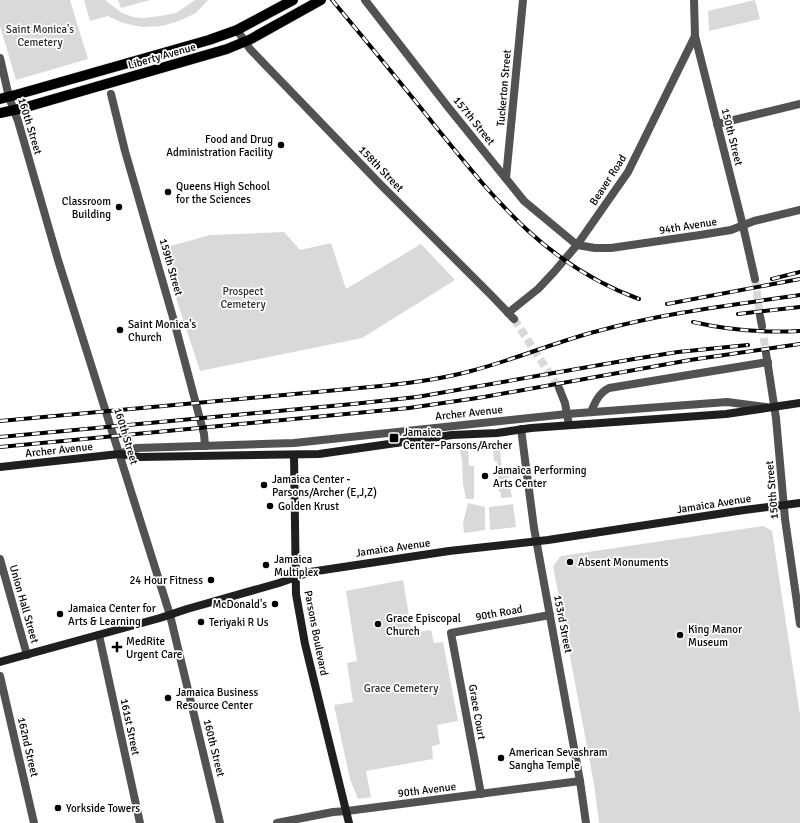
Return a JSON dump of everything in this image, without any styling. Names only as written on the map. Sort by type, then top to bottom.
[{"type":"main road","name":"Liberty Avenue","points":[[5,98],[192,46],[237,30],[293,0]]},
{"type":"main road","name":"Liberty Avenue","points":[[0,113],[198,58],[244,42],[321,0]]},
{"type":"street","name":"157th Street","points":[[365,0],[448,107],[524,201],[577,245]]},
{"type":"street","name":"Tuckerton Street","points":[[506,178],[523,0]]},
{"type":"street","name":"150th Street","points":[[694,0],[695,36],[743,226],[754,279]]},
{"type":"street","name":"158th Street","points":[[237,30],[244,42],[381,185],[511,316]]},
{"type":"street","name":"Beaver Road","points":[[511,316],[538,289],[577,245],[628,172],[695,36]]},
{"type":"street","name":"160th Street","points":[[0,58],[5,98],[14,110],[58,260],[170,615],[220,823]]},
{"type":"street","name":"159th Street","points":[[111,94],[125,151],[204,433],[205,446]]},
{"type":"street","points":[[717,124],[800,104]]},
{"type":"street","name":"94th Avenue","points":[[577,245],[595,248],[611,248],[732,230],[754,221],[800,210]]},
{"type":"street","points":[[760,316],[762,326]]},
{"type":"street","name":"150th Street","points":[[591,412],[601,393],[609,388],[767,357],[775,408],[784,505],[800,624]]},
{"type":"street","points":[[559,388],[569,425]]},
{"type":"street","name":"Archer Avenue","points":[[0,467],[119,454],[136,448],[294,443],[591,412],[727,402],[775,408]]},
{"type":"street","name":"Archer Avenue","points":[[119,454],[140,457],[319,454],[452,435],[497,433],[521,428],[726,414],[775,408],[800,403]]},
{"type":"street","name":"153rd Street","points":[[521,428],[536,542],[580,781],[586,823]]},
{"type":"street","name":"Parsons Boulevard","points":[[294,443],[296,594],[305,644],[349,823]]},
{"type":"street","name":"Jamaica Avenue","points":[[0,662],[170,615],[295,578],[310,572],[472,548],[536,542],[800,503]]},
{"type":"street","name":"Union Hall Street","points":[[0,559],[27,655]]},
{"type":"street","name":"90th Road","points":[[451,633],[550,615]]},
{"type":"street","name":"Grace Court","points":[[451,633],[481,794]]},
{"type":"street","name":"161st Street","points":[[99,635],[140,823]]},
{"type":"street","name":"162nd Street","points":[[0,676],[34,823]]},
{"type":"street","name":"90th Avenue","points":[[277,823],[333,812],[580,781]]},
{"type":"green space","name":"Saint Monica's Cemetery","points":[[0,0],[70,0],[88,59],[16,80],[0,26]]},
{"type":"green space","points":[[84,0],[105,0],[122,13],[133,17],[143,18],[176,13],[195,0],[208,0],[196,13],[179,21],[162,26],[142,27],[123,23],[108,16],[90,21]]},
{"type":"green space","points":[[118,0],[150,0],[121,8]]},
{"type":"green space","points":[[755,0],[760,19],[709,31],[708,11]]},
{"type":"green space","name":"Prospect Cemetery","points":[[284,232],[300,250],[331,243],[346,289],[421,244],[455,280],[362,338],[200,371],[160,249],[210,235]]},
{"type":"green space","points":[[499,442],[502,469],[508,475],[512,497],[501,498],[501,493],[499,491],[497,461],[494,461],[493,449],[474,450],[474,445]]},
{"type":"green space","points":[[468,446],[469,466],[474,466],[474,499],[466,499],[463,484],[462,460],[459,447]]},
{"type":"green space","points":[[468,503],[485,507],[485,530],[464,533],[463,523]]},
{"type":"green space","points":[[513,504],[516,527],[490,530],[489,507]]},
{"type":"green space","points":[[763,526],[772,531],[800,715],[800,823],[599,823],[594,784],[553,566],[561,556]]},
{"type":"green space","name":"Grace Cemetery","points":[[403,580],[412,633],[431,630],[434,643],[443,642],[458,721],[437,725],[440,744],[432,746],[433,759],[366,771],[371,797],[358,799],[350,779],[334,705],[353,702],[347,663],[357,661],[346,591]]},
{"type":"tunnel","points":[[755,279],[760,316]]},
{"type":"tunnel","points":[[514,319],[559,388]]},
{"type":"tunnel","points":[[762,326],[766,353]]},
{"type":"railway","points":[[332,0],[480,180],[525,228],[576,268],[606,285],[639,299]]},
{"type":"railway","points":[[772,279],[800,272]]},
{"type":"railway","points":[[667,304],[800,279]]},
{"type":"railway","points":[[0,421],[404,384],[460,374],[487,367],[582,335],[648,319],[800,295]]},
{"type":"railway","points":[[738,314],[800,307]]},
{"type":"railway","points":[[693,322],[746,330],[773,332],[800,331]]},
{"type":"railway","points":[[0,447],[409,408],[484,397],[690,360],[800,344]]},
{"type":"railway","points":[[0,437],[417,397],[678,352],[748,345]]},
{"type":"place","name":"Food and Drug Administration Facility","points":[[281,145]]},
{"type":"place","name":"Queens High School for the Sciences","points":[[168,192]]},
{"type":"place","name":"Classroom Building","points":[[119,207]]},
{"type":"place","name":"Saint Monica's Church","points":[[120,330]]},
{"type":"place","name":"Jamaica Center–Parsons/Archer","points":[[394,438]]},
{"type":"place","name":"Jamaica Performing Arts Center","points":[[485,476]]},
{"type":"place","name":"Jamaica Center - Parsons/Archer (E,J,Z)","points":[[264,485]]},
{"type":"place","name":"Golden Krust","points":[[270,506]]},
{"type":"place","name":"Absent Monuments","points":[[570,562]]},
{"type":"place","name":"Jamaica Multiplex","points":[[266,565]]},
{"type":"place","name":"24 Hour Fitness","points":[[211,580]]},
{"type":"place","name":"McDonald's","points":[[275,604]]},
{"type":"place","name":"Jamaica Center for Arts & Learning","points":[[60,614]]},
{"type":"place","name":"Teriyaki R Us","points":[[201,622]]},
{"type":"place","name":"Grace Episcopal Church","points":[[378,624]]},
{"type":"place","name":"King Manor Museum","points":[[680,635]]},
{"type":"place","name":"MedRite Urgent Care","points":[[117,647]]},
{"type":"place","name":"Jamaica Business Resource Center","points":[[168,698]]},
{"type":"place","name":"American Sevashram Sangha Temple","points":[[501,758]]},
{"type":"place","name":"Yorkside Towers","points":[[58,808]]}]
